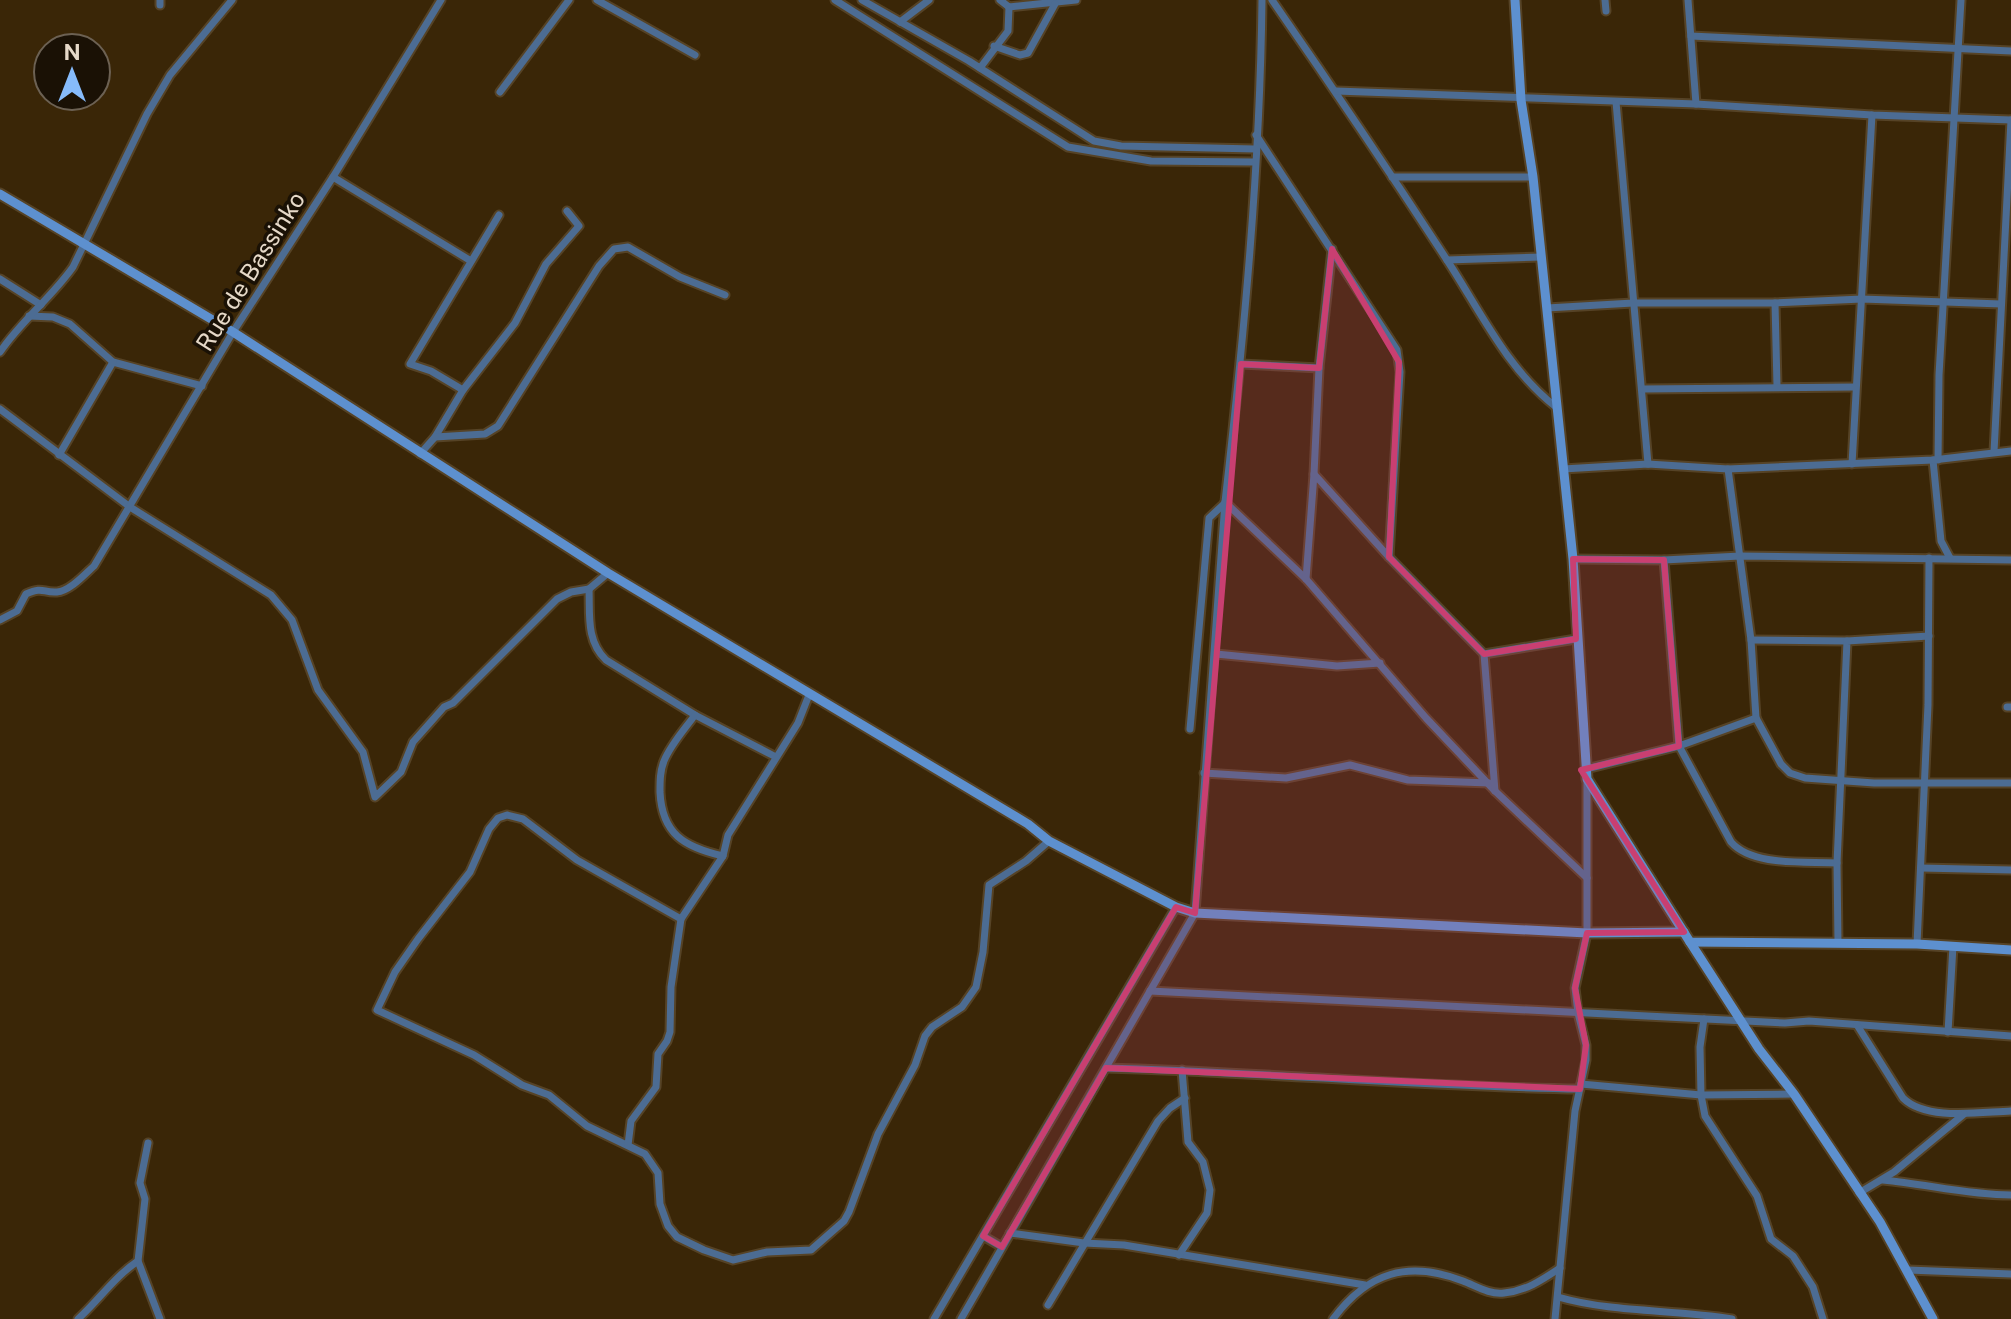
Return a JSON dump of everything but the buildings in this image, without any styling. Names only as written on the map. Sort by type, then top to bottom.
[{"type":"street","points":[[0,352],[73,267],[147,114],[170,75],[232,0]]},
{"type":"street","points":[[430,0],[440,2]]},
{"type":"street","points":[[500,92],[569,0]]},
{"type":"street","points":[[597,0],[695,55]]},
{"type":"street","points":[[835,0],[1068,147],[1151,161],[1254,162]]},
{"type":"street","points":[[862,0],[980,68],[1094,141],[1121,146],[1255,149]]},
{"type":"street","points":[[900,22],[929,0]]},
{"type":"street","points":[[1000,0],[1009,7],[1076,0]]},
{"type":"street","points":[[961,1319],[1195,913],[1225,502],[1241,364],[1262,0]]},
{"type":"street","points":[[1272,0],[1336,91],[1518,373],[1556,407]]},
{"type":"street","points":[[1515,0],[1521,100],[1533,177],[1573,559],[1587,774],[1587,933],[1576,975],[1578,1013],[1586,1045],[1575,1111],[1555,1319]]},
{"type":"street","points":[[1605,0],[1606,11]]},
{"type":"street","points":[[1688,0],[1696,104]]},
{"type":"street","points":[[1950,558],[1941,541],[1936,460],[1961,0]]},
{"type":"street","name":"Rue de Bassinko","points":[[0,620],[17,611],[26,594],[44,588],[63,591],[94,566],[233,332],[440,2]]},
{"type":"street","points":[[994,46],[1020,55],[1028,53],[1055,4]]},
{"type":"street","points":[[980,68],[1008,31],[1009,7]]},
{"type":"street","points":[[1691,36],[2011,51]]},
{"type":"street","points":[[1336,91],[1696,104],[2011,120],[1994,452]]},
{"type":"street","points":[[1616,102],[1648,464]]},
{"type":"street","points":[[1852,464],[1872,115]]},
{"type":"street","points":[[1256,135],[1397,350],[1399,362],[1389,557]]},
{"type":"street","points":[[333,177],[471,261]]},
{"type":"street","points":[[1392,177],[1533,177]]},
{"type":"street","points":[[0,194],[233,332],[608,573],[1028,824],[1049,841],[1176,907],[1195,913],[1587,933],[1684,932]]},
{"type":"street","points":[[420,454],[435,437],[463,390],[515,323],[546,264],[579,226],[567,211]]},
{"type":"street","points":[[463,390],[431,371],[410,364],[499,215]]},
{"type":"street","points":[[435,437],[485,434],[498,426],[599,266],[614,249],[628,247],[680,277],[725,295]]},
{"type":"street","points":[[1306,579],[1319,368],[1332,249]]},
{"type":"street","points":[[1447,260],[1541,257]]},
{"type":"street","points":[[0,279],[41,305]]},
{"type":"street","points":[[1547,308],[1633,303],[1775,303],[1862,299],[2001,304]]},
{"type":"street","points":[[1775,303],[1777,386]]},
{"type":"street","points":[[29,316],[53,317],[70,324],[113,362],[202,386]]},
{"type":"street","points":[[59,455],[113,362]]},
{"type":"street","points":[[1241,364],[1319,368]]},
{"type":"street","points":[[1643,389],[1855,387]]},
{"type":"street","points":[[0,409],[130,507],[271,595],[283,606],[292,620],[318,690],[363,752],[375,797],[401,772],[413,742],[441,710],[453,703],[499,659],[557,599],[571,592],[589,589],[608,573]]},
{"type":"street","points":[[1563,469],[1648,464],[1728,469],[1936,460],[2011,451]]},
{"type":"street","points":[[1728,469],[1751,640],[1756,718],[1781,764],[1790,773],[1805,778],[1874,783],[2011,783]]},
{"type":"street","points":[[1314,474],[1389,557],[1484,654],[1495,791]]},
{"type":"street","points":[[1225,502],[1306,579],[1426,718],[1495,791],[1587,878]]},
{"type":"street","points":[[1190,729],[1209,518],[1225,502]]},
{"type":"street","points":[[1573,559],[1664,560],[1740,556],[2011,560]]},
{"type":"street","points":[[1917,944],[1929,636],[1929,558]]},
{"type":"street","points":[[1664,560],[1679,746],[1731,842],[1738,851],[1764,859],[1837,863]]},
{"type":"street","points":[[589,589],[592,642],[606,660],[695,715],[776,757]]},
{"type":"street","points":[[1751,640],[1847,641],[1929,636]]},
{"type":"street","points":[[1484,654],[1576,639]]},
{"type":"street","points":[[1838,943],[1837,863],[1847,641]]},
{"type":"street","points":[[1216,654],[1337,666],[1380,663]]},
{"type":"street","points":[[628,1145],[631,1121],[656,1087],[658,1054],[670,1032],[671,987],[681,919],[723,856],[728,835],[798,723],[809,695]]},
{"type":"street","points":[[695,715],[663,764],[660,798],[666,824],[678,838],[701,851],[723,856]]},
{"type":"street","points":[[1587,774],[1756,718]]},
{"type":"street","points":[[1204,773],[1286,778],[1350,765],[1408,780],[1489,783]]},
{"type":"street","points":[[1587,774],[1713,980],[1880,1222],[1933,1319]]},
{"type":"street","points":[[681,919],[577,860],[523,819],[507,815],[498,818],[489,829],[470,872],[395,972],[377,1010],[474,1055],[522,1085],[549,1095],[587,1126],[645,1154],[652,1162],[660,1184],[663,1216],[677,1237],[687,1243],[733,1260],[767,1252],[811,1250],[844,1221],[849,1212],[878,1134],[915,1065],[925,1036],[932,1027],[962,1007],[976,987],[983,952],[989,885],[1026,861],[1049,841]]},
{"type":"street","points":[[1921,868],[2011,870]]},
{"type":"street","points":[[934,1319],[1176,907]]},
{"type":"street","points":[[1690,942],[1917,944],[2011,950]]},
{"type":"street","points":[[1948,1032],[1953,946]]},
{"type":"street","points":[[1150,991],[1742,1021],[1809,1021],[2011,1036]]},
{"type":"street","points":[[1704,1019],[1700,1047],[1701,1095],[1705,1116],[1757,1196],[1771,1239],[1793,1256],[1813,1287],[1823,1319]]},
{"type":"street","points":[[1857,1025],[1910,1105],[1919,1109],[1964,1114],[2011,1111]]},
{"type":"street","points":[[1106,1068],[1464,1087],[1581,1087],[1701,1095],[1794,1094]]},
{"type":"street","points":[[1179,1255],[1207,1213],[1210,1190],[1203,1162],[1188,1142],[1182,1070]]},
{"type":"street","points":[[1048,1305],[1158,1121],[1185,1098]]},
{"type":"street","points":[[1859,1193],[1883,1180],[1964,1114]]},
{"type":"street","points":[[148,1143],[140,1183],[145,1199],[138,1261],[160,1319]]},
{"type":"street","points":[[1883,1180],[1928,1184],[1980,1195],[2011,1195]]},
{"type":"street","points":[[1010,1233],[1124,1245],[1365,1285]]},
{"type":"street","points":[[983,1236],[1002,1247]]},
{"type":"street","points":[[78,1319],[138,1261]]},
{"type":"street","points":[[1333,1319],[1346,1301],[1365,1285],[1391,1273],[1411,1269],[1438,1272],[1503,1294],[1532,1287],[1560,1268]]},
{"type":"street","points":[[1908,1270],[2011,1274]]},
{"type":"street","points":[[1558,1297],[1596,1306],[1732,1319]]},
{"type":"highlighted area","points":[[1332,249],[1399,362],[1389,557],[1484,654],[1576,639],[1573,559],[1664,560],[1679,746],[1581,770],[1684,932],[1587,933],[1575,988],[1586,1045],[1580,1089],[1106,1068],[1002,1247],[983,1236],[1176,907],[1195,913],[1241,364],[1319,368]]}]
